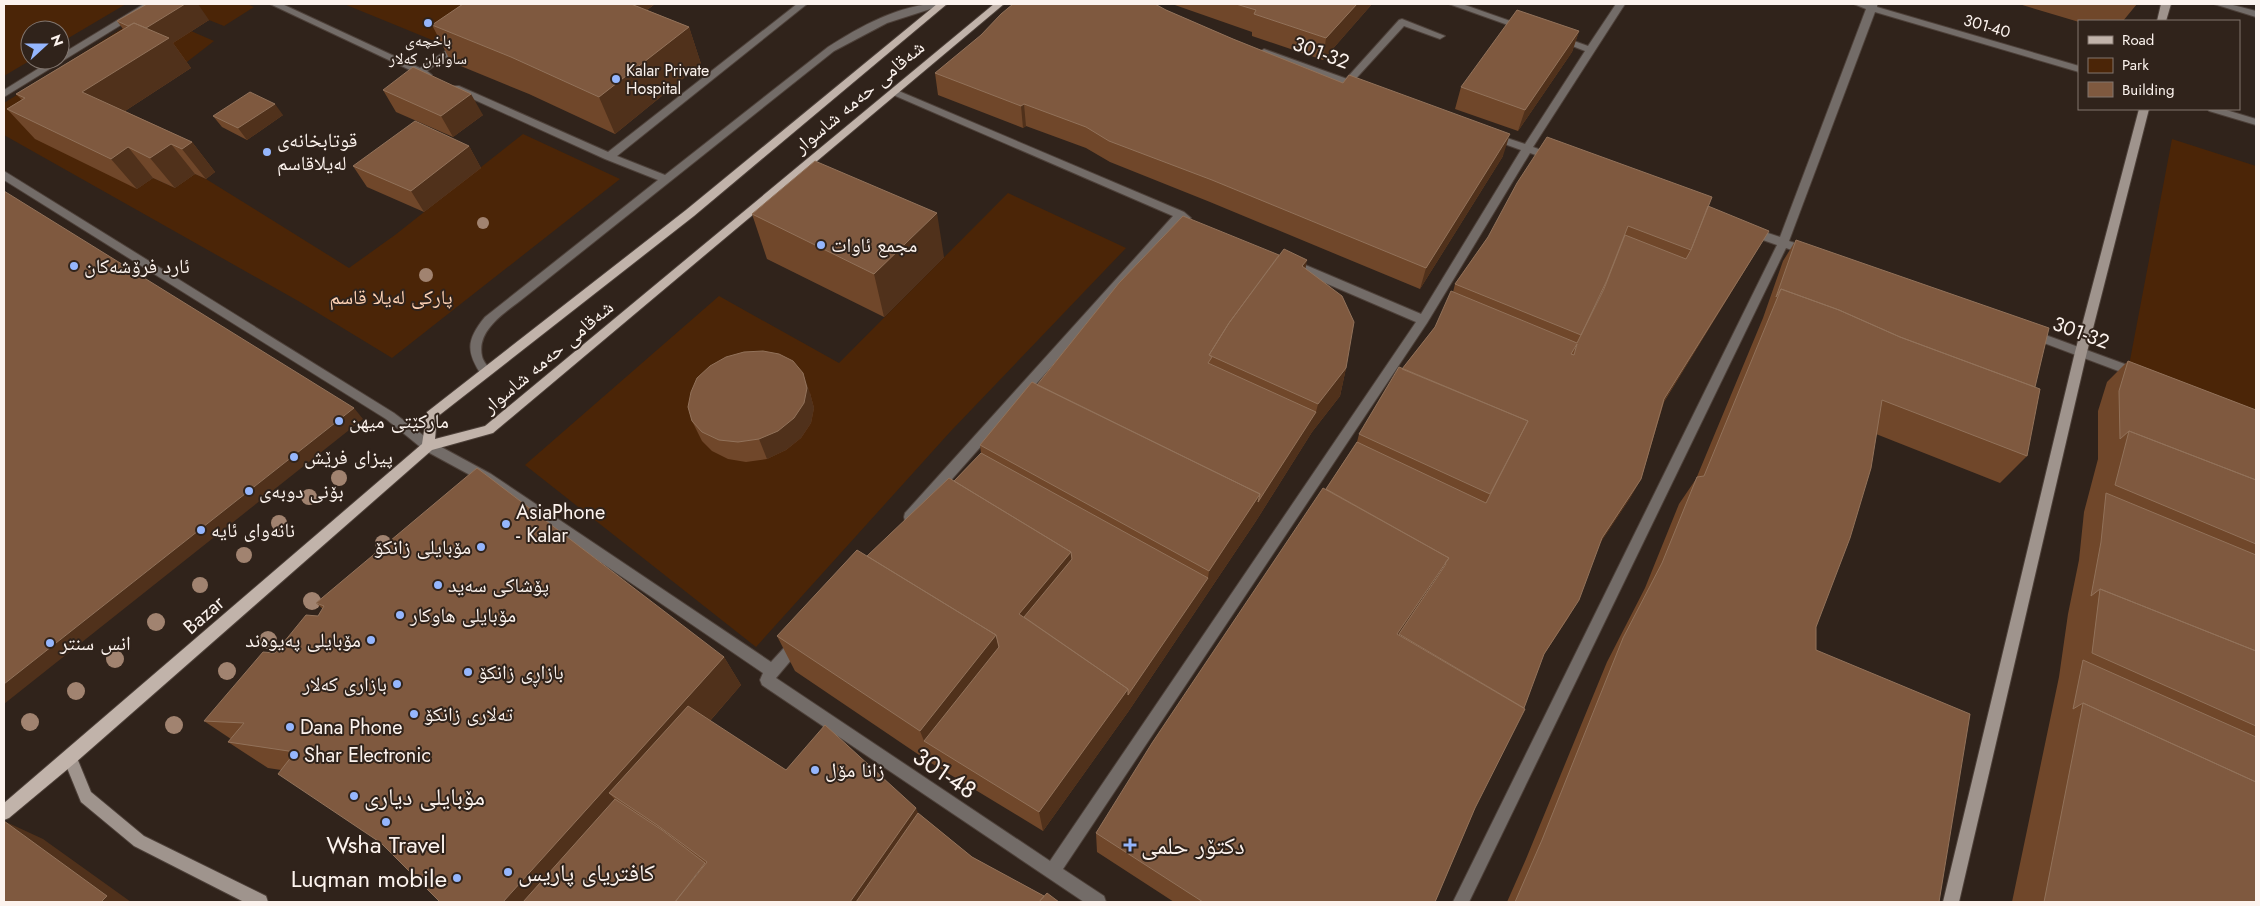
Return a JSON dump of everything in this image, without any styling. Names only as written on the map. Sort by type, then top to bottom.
[{"type":"main road","name":"شەقامی حەمە شاسوار","points":[[942,4],[690,213],[430,415],[428,446],[489,430],[999,4]]},
{"type":"main road","name":"Bazar","points":[[4,813],[70,758],[428,446]]},
{"type":"street","points":[[70,53],[150,4]]},
{"type":"street","points":[[275,4],[609,158],[667,180]]},
{"type":"street","points":[[609,158],[802,4]]},
{"type":"street","points":[[486,373],[476,356],[476,342],[484,326],[521,294],[830,49],[853,34],[906,11],[942,4]]},
{"type":"street","points":[[1454,4],[1536,31]]},
{"type":"street","points":[[1052,871],[1423,320],[1620,4]]},
{"type":"street","name":"301-40","points":[[1858,4],[1872,6],[2078,69]]},
{"type":"street","points":[[2162,20],[2166,4]]},
{"type":"street","points":[[2219,4],[2256,14]]},
{"type":"street","points":[[1462,902],[1783,243],[1872,6]]},
{"type":"street","points":[[1347,82],[1402,22],[1440,36]]},
{"type":"street","points":[[1554,37],[1591,50]]},
{"type":"street","points":[[420,72],[466,40]]},
{"type":"street","name":"301-32","points":[[1254,48],[1374,92]]},
{"type":"street","points":[[4,94],[43,70]]},
{"type":"street","points":[[894,92],[1198,223]]},
{"type":"street","points":[[1951,902],[2082,352],[2144,110]]},
{"type":"street","points":[[2216,110],[2256,122]]},
{"type":"street","points":[[1483,132],[1564,162]]},
{"type":"street","name":"301-48","points":[[4,175],[390,416],[428,446],[488,478],[769,676],[1098,902]]},
{"type":"street","points":[[903,524],[1180,215]]},
{"type":"street","points":[[1738,226],[1820,257]]},
{"type":"street","points":[[1279,258],[1423,320]]},
{"type":"street","name":"301-32","points":[[2026,332],[2146,377]]},
{"type":"street","points":[[769,676],[805,634]]},
{"type":"street","points":[[70,758],[86,797],[139,841],[260,902]]},
{"type":"green space","points":[[4,4],[126,4],[70,37],[70,20],[20,20],[20,67],[4,76]]},
{"type":"green space","name":"پارکی لەیلا قاسم","points":[[161,4],[247,4],[254,7],[224,26],[209,20],[191,31],[214,41],[183,65],[43,124],[137,189],[153,178],[175,188],[195,174],[206,179],[349,268],[395,235],[523,134],[620,179],[392,358],[300,302],[4,135],[4,103],[56,70],[70,70],[70,61]]},
{"type":"green space","name":"باخچەی ساوایان کەلار","points":[[344,4],[495,4],[437,42]]},
{"type":"green space","points":[[2172,139],[2256,166],[2256,425],[2127,376]]},
{"type":"green space","points":[[1008,193],[1126,248],[950,432],[756,647],[525,465],[719,296],[839,363]]},
{"type":"building","points":[[147,4],[185,4],[146,28],[134,23],[128,26],[117,21]]},
{"type":"building","points":[[463,4],[631,4],[689,27],[599,97],[511,57],[432,25]]},
{"type":"building","points":[[1013,4],[1155,4],[1233,39],[1343,83],[1349,75],[1510,134],[1426,268],[1212,180],[1109,141],[1086,127],[1024,104],[1021,106],[935,73],[981,35]]},
{"type":"building","points":[[1236,4],[1357,4],[1326,38],[1254,14],[1256,10]]},
{"type":"building","points":[[1517,10],[1579,31],[1525,110],[1461,87]]},
{"type":"building","points":[[134,23],[169,38],[82,92],[192,142],[182,149],[171,144],[150,158],[128,147],[111,159],[7,109],[25,98],[16,94],[56,70],[70,70],[70,62]]},
{"type":"building","points":[[413,67],[471,94],[441,116],[383,90]]},
{"type":"building","points":[[250,92],[275,104],[238,128],[213,116]]},
{"type":"building","points":[[415,121],[469,146],[411,191],[353,166]]},
{"type":"building","points":[[1547,137],[1712,197],[1691,250],[1628,226],[1607,280],[1581,335],[1455,284],[1488,237],[1517,183]]},
{"type":"building","points":[[815,161],[937,213],[874,274],[752,214]]},
{"type":"building","points":[[4,191],[354,408],[4,684]]},
{"type":"building","points":[[1708,206],[1769,231],[1664,399],[1641,479],[1602,538],[1579,600],[1544,654],[1524,708],[1399,634],[1449,558],[1326,489],[1357,442],[1486,503],[1528,421],[1402,369],[1435,327],[1451,291],[1577,343],[1604,289],[1625,235],[1686,259]],"holes":[[[1577,344],[1574,355],[1571,354]]]},
{"type":"building","points":[[1183,216],[1279,255],[1229,323],[1209,355],[1212,357],[1208,363],[1316,412],[1258,502],[1260,494],[1037,385],[1119,283]]},
{"type":"building","points":[[1796,240],[2049,328],[2035,387],[1900,337],[1839,310],[1781,289],[1776,297]]},
{"type":"building","points":[[1284,249],[1307,260],[1302,266],[1342,296],[1354,322],[1346,368],[1318,404],[1209,355],[1229,323]]},
{"type":"building","points":[[1781,289],[1839,310],[1900,337],[2040,389],[2027,456],[1882,400],[1871,468],[1850,538],[1816,627],[1816,650],[1970,714],[1939,902],[1515,902],[1542,840],[1623,638],[1662,563],[1697,477],[1704,476]]},
{"type":"building","points":[[763,351],[779,354],[793,361],[803,373],[807,388],[804,403],[794,418],[778,431],[759,439],[738,442],[719,440],[702,432],[692,421],[688,407],[691,392],[697,378],[710,366],[726,357],[744,352]]},
{"type":"building","points":[[2128,361],[2256,410],[2256,480],[2129,431],[2120,439],[2119,391]]},
{"type":"building","points":[[1399,367],[1528,421],[1490,494],[1359,434]]},
{"type":"building","points":[[1032,382],[1260,494],[1209,571],[980,445]]},
{"type":"building","points":[[2129,431],[2256,480],[2256,544],[2115,485]]},
{"type":"building","points":[[981,453],[1208,578],[1128,695],[1128,689],[1024,617],[1072,559],[1071,552],[954,481]]},
{"type":"building","points":[[477,468],[724,657],[503,902],[440,902],[381,843],[278,774],[295,752],[228,742],[244,723],[204,721],[263,652],[275,653],[306,615],[318,616],[324,606],[316,603]]},
{"type":"building","points":[[949,478],[1071,552],[1019,614],[1128,689],[1039,812],[924,741],[999,647],[996,635],[867,556]]},
{"type":"building","points":[[1323,488],[1449,558],[1397,634],[1525,709],[1475,808],[1435,902],[1203,902],[1096,833],[1152,743]]},
{"type":"building","points":[[2106,493],[2256,555],[2256,651],[2100,589],[2091,596],[2101,542]]},
{"type":"building","points":[[857,550],[996,635],[920,731],[777,636]]},
{"type":"building","points":[[2100,589],[2256,651],[2256,726],[2092,653]]},
{"type":"building","points":[[2083,660],[2256,737],[2256,782],[2083,703],[2073,709]]},
{"type":"building","points":[[2083,703],[2256,782],[2256,902],[2044,902]]},
{"type":"building","points":[[688,706],[786,770],[825,725],[916,808],[850,902],[675,902],[707,862],[609,793]]},
{"type":"building","points":[[615,799],[662,830],[705,863],[675,902],[523,902]]},
{"type":"building","points":[[918,813],[972,857],[1044,896],[1039,902],[856,902]]},
{"type":"building","points":[[4,821],[107,896],[101,902],[4,902]]},
{"type":"building","points":[[1047,893],[1059,902],[1039,902]]},
{"type":"place","name":"باخچەی ساوایان کەلار","points":[[428,23]]},
{"type":"place","name":"Kalar Private Hospital","points":[[616,79]]},
{"type":"place","name":"قوتابخانەی لەیلاقاسم","points":[[267,152]]},
{"type":"place","name":"مجمع ئاوات","points":[[821,245]]},
{"type":"place","name":"ئارد فرۆشەکان","points":[[74,266]]},
{"type":"place","name":"مارکێتی میهن","points":[[339,421]]},
{"type":"place","name":"پیزای فرێش","points":[[294,457]]},
{"type":"place","name":"بۆنی دوبەی","points":[[249,491]]},
{"type":"place","name":"AsiaPhone - Kalar","points":[[506,524]]},
{"type":"place","name":"نانەوای ئایە","points":[[201,530]]},
{"type":"place","name":"مۆبایلی زانکۆ","points":[[481,547]]},
{"type":"place","name":"پۆشاکی سەید","points":[[438,585]]},
{"type":"place","name":"مۆبایلی هاوکار","points":[[400,615]]},
{"type":"place","name":"مۆبایلی پەیوەند","points":[[371,640]]},
{"type":"place","name":"انس سنتر","points":[[50,643]]},
{"type":"place","name":"بازاڕی زانکۆ","points":[[468,672]]},
{"type":"place","name":"بازاری کەلار","points":[[397,684]]},
{"type":"place","name":"تەلاری زانکۆ","points":[[414,714]]},
{"type":"place","name":"Dana Phone","points":[[290,727]]},
{"type":"place","name":"Shar Electronic","points":[[294,755]]},
{"type":"place","name":"زانا مۆل","points":[[815,770]]},
{"type":"place","name":"مۆبایلی دیاری","points":[[354,796]]},
{"type":"place","name":"Wsha Travel","points":[[386,822]]},
{"type":"place","name":"دکتۆر حلمی","points":[[1130,845]]},
{"type":"place","name":"کافتریای پاریس","points":[[508,872]]},
{"type":"place","name":"Luqman mobile","points":[[457,878]]}]
